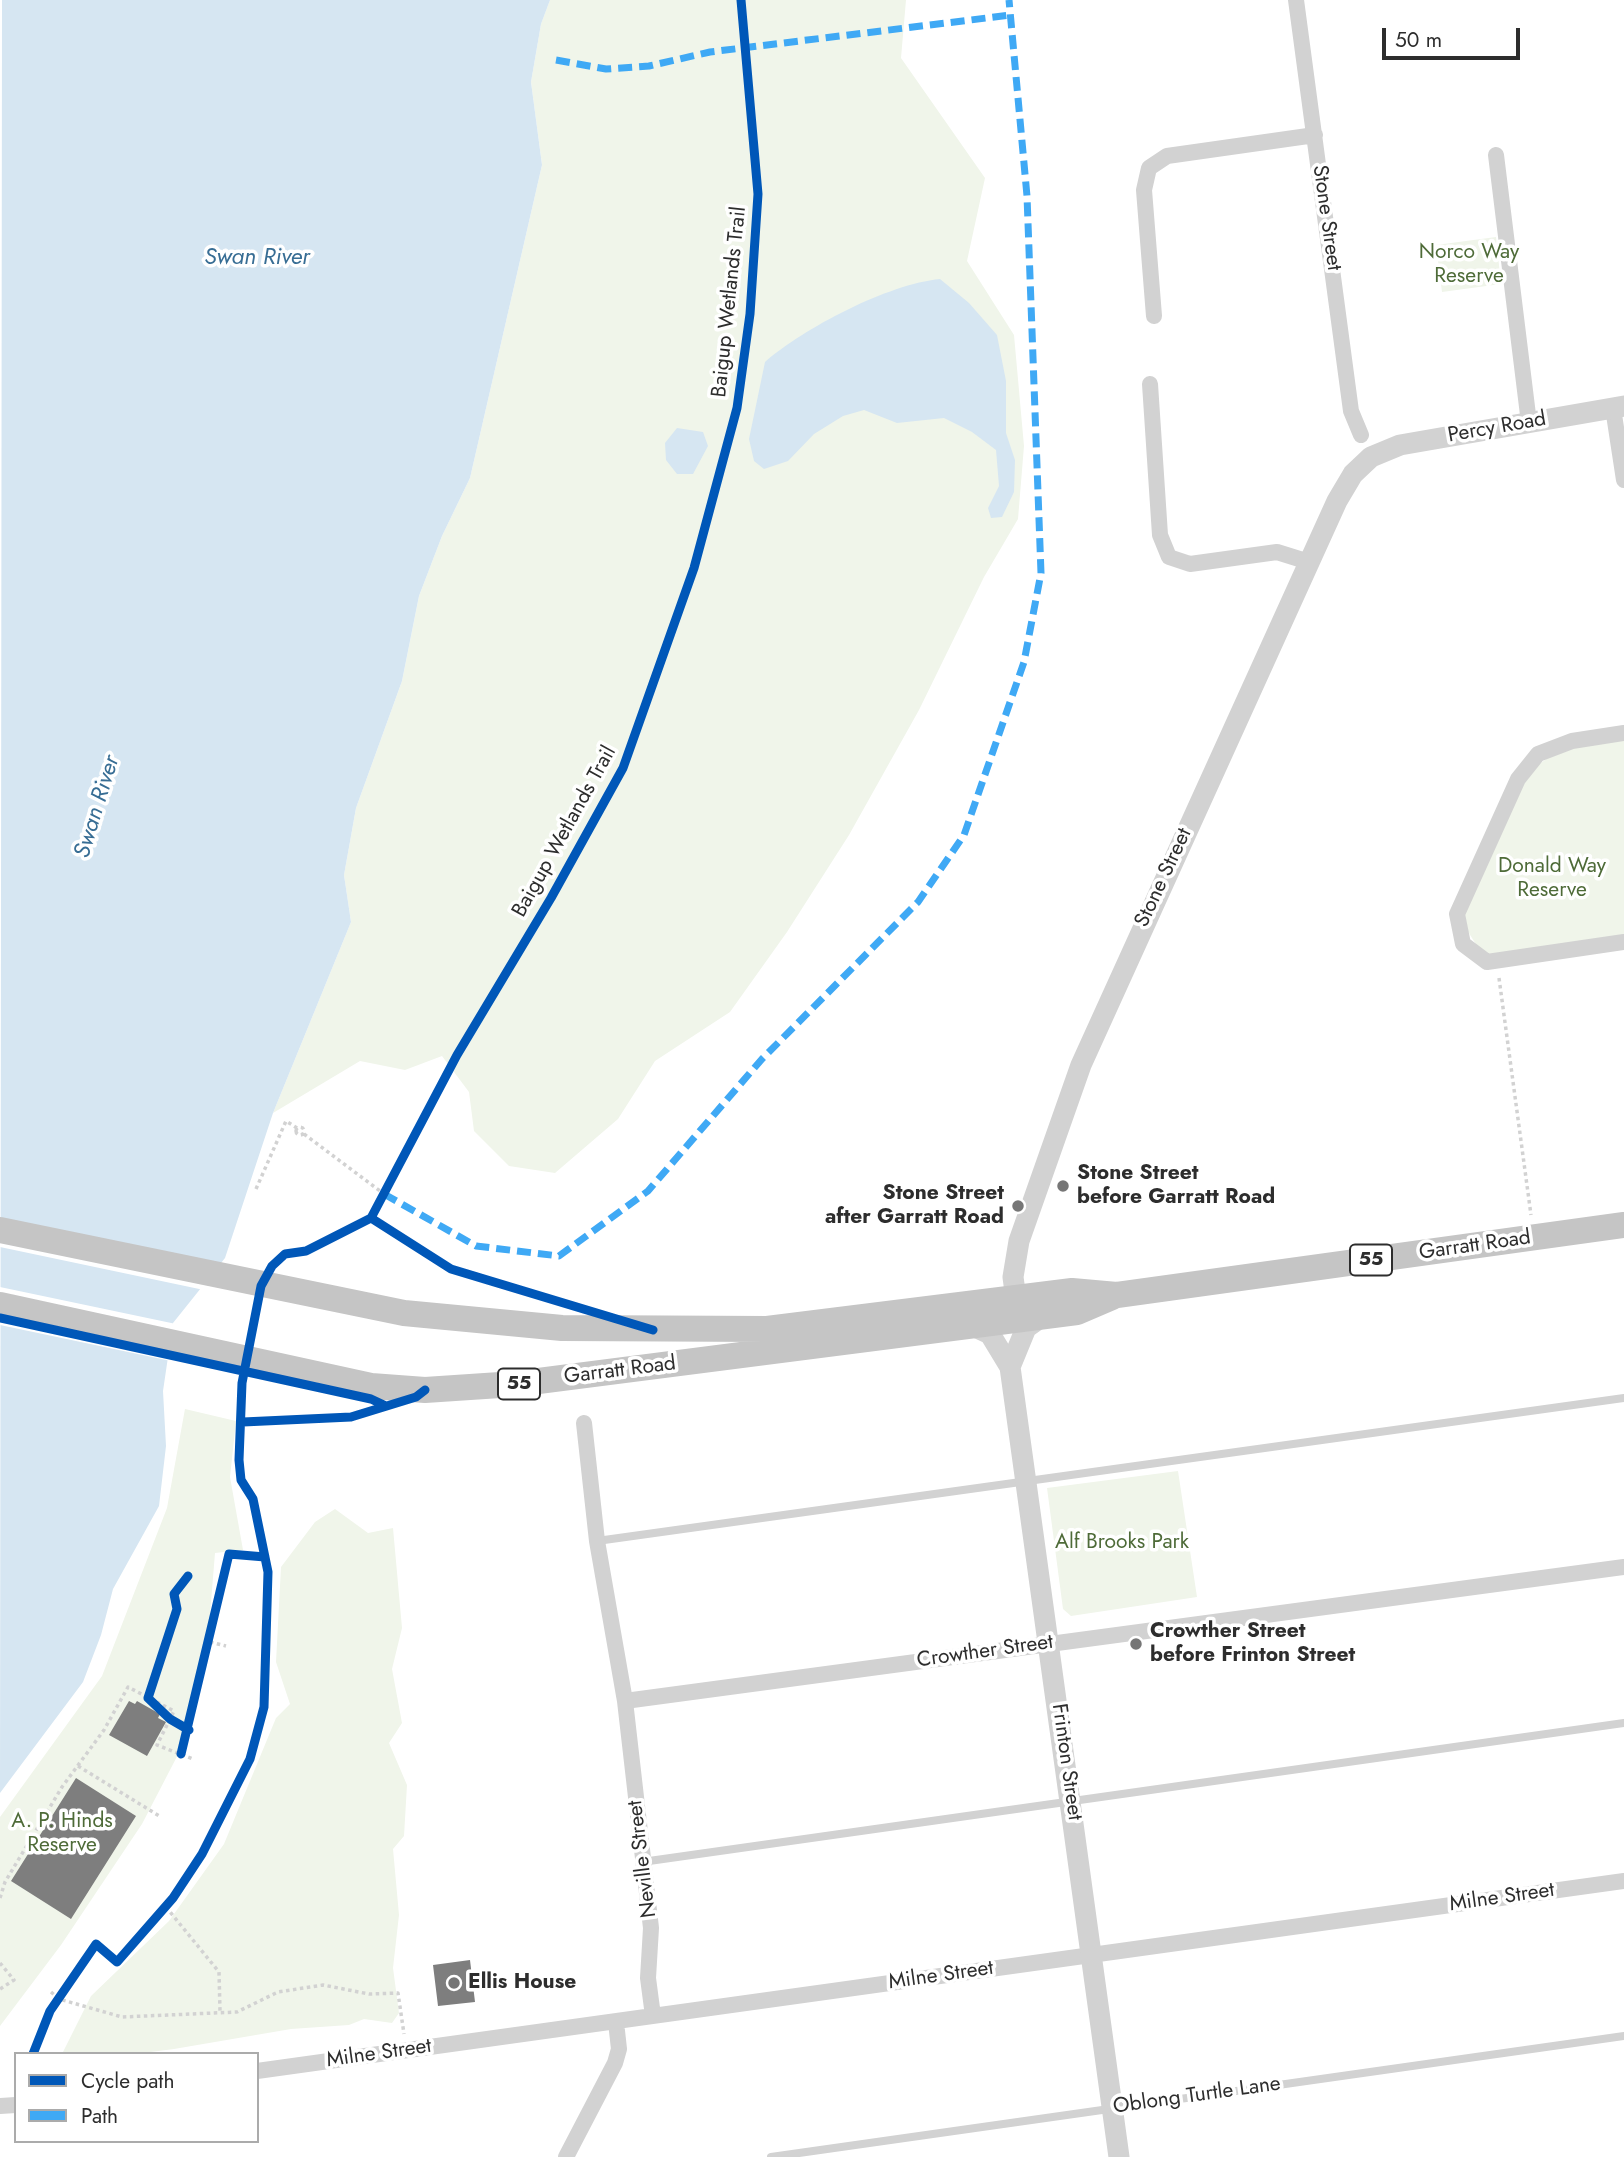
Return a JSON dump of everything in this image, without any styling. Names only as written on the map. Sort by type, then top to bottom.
[{"type":"main road","name":"Garratt Road","points":[[0,1306],[371,1386],[450,1388],[514,1384],[973,1326],[1026,1311],[1072,1292],[1117,1295],[1624,1225]]},
{"type":"main road","name":"Garratt Road","points":[[0,1230],[404,1313],[478,1322],[620,1330],[767,1329],[1026,1311]]},
{"type":"street","name":"Stone Street","points":[[1296,0],[1351,411],[1361,435]]},
{"type":"street","points":[[1154,316],[1144,190],[1149,168],[1167,156],[1315,135]]},
{"type":"street","points":[[1496,155],[1529,423]]},
{"type":"street","points":[[1150,384],[1160,535],[1169,557],[1190,564],[1277,552],[1309,562]]},
{"type":"street","points":[[1619,407],[1624,480]]},
{"type":"street","name":"Percy Road","points":[[1371,457],[1400,445],[1619,407]]},
{"type":"street","name":"Stone Street","points":[[1026,1311],[1013,1277],[1019,1241],[1081,1065],[1337,501],[1353,474],[1371,457]]},
{"type":"street","points":[[1624,733],[1572,741],[1538,754],[1518,779],[1457,914],[1463,944],[1487,962],[1624,942]]},
{"type":"street","points":[[1010,1367],[1026,1328],[1026,1311]]},
{"type":"street","name":"Frinton Street","points":[[973,1326],[990,1334],[1010,1367],[1119,2157]]},
{"type":"street","points":[[584,1423],[597,1541],[625,1701]]},
{"type":"street","name":"Crowther Street","points":[[625,1701],[1624,1567]]},
{"type":"street","name":"Neville Street","points":[[625,1701],[651,1928],[648,1978],[653,2016]]},
{"type":"street","name":"Milne Street","points":[[259,2071],[1624,1881]]},
{"type":"street","points":[[566,2157],[615,2063],[619,2049],[616,2022]]},
{"type":"lane","points":[[597,1541],[1624,1398]]},
{"type":"lane","points":[[642,1862],[1624,1723]]},
{"type":"lane","name":"Oblong Turtle Lane","points":[[771,2157],[1624,2036]]},
{"type":"path","points":[[1496,960],[1531,1215]]},
{"type":"path","points":[[256,1189],[286,1121],[297,1128],[303,1128],[304,1134],[384,1194]]},
{"type":"path","points":[[378,1206],[390,1182]]},
{"type":"path","points":[[207,1655],[207,1643],[212,1630]]},
{"type":"path","points":[[207,1643],[226,1646]]},
{"type":"path","points":[[148,1698],[152,1685]]},
{"type":"path","points":[[0,1898],[5,1882],[78,1766],[104,1730],[128,1688],[148,1698],[174,1721],[158,1745],[193,1759]]},
{"type":"path","points":[[181,1754],[186,1740]]},
{"type":"path","points":[[78,1766],[161,1817]]},
{"type":"path","points":[[173,1898],[162,1911],[219,1972],[220,2011]]},
{"type":"path","points":[[0,1963],[14,1980],[0,1989]]},
{"type":"path","points":[[54,1999],[122,2017],[237,2012],[278,1992],[323,1985],[369,1994],[398,1993],[404,2036]]},
{"type":"path","points":[[54,1999],[65,1988]]},
{"type":"green space","points":[[550,0],[906,0],[901,58],[985,178],[967,261],[1014,335],[1024,446],[1018,519],[984,577],[919,710],[849,835],[787,932],[730,1012],[655,1061],[618,1119],[555,1173],[509,1166],[474,1131],[469,1092],[442,1056],[405,1070],[360,1061],[273,1113],[351,922],[344,875],[356,808],[402,681],[419,596],[442,536],[470,478],[542,165],[531,82],[541,24]]},
{"type":"green space","name":"Norco Way Reserve","points":[[1496,237],[1501,284],[1442,292],[1436,245]]},
{"type":"green space","name":"Donald Way Reserve","points":[[1624,728],[1624,942],[1487,962],[1457,914],[1518,779],[1572,741]]},
{"type":"green space","name":"A. P. Hinds Reserve","points":[[185,1409],[236,1421],[230,1477],[243,1550],[215,1553],[207,1651],[184,1743],[142,1824],[61,1945],[0,2026],[0,1817],[102,1676],[167,1508]]},
{"type":"green space","name":"Alf Brooks Park","points":[[1178,1471],[1197,1597],[1071,1616],[1063,1609],[1047,1488]]},
{"type":"green space","points":[[335,1509],[368,1533],[393,1528],[402,1628],[392,1669],[402,1723],[389,1743],[407,1785],[404,1836],[393,1849],[399,1915],[393,1968],[399,2013],[392,2023],[364,2019],[349,2025],[291,2029],[151,2052],[63,2052],[91,1996],[169,1921],[224,1844],[276,1718],[290,1704],[276,1662],[281,1567],[315,1522]]},
{"type":"water","name":"Swan River","points":[[2,0],[550,0],[541,24],[531,82],[542,165],[470,478],[442,536],[419,596],[402,681],[356,808],[344,875],[351,922],[273,1113],[225,1258],[173,1323],[163,1391],[166,1446],[159,1506],[113,1589],[101,1635],[83,1682],[0,1793]]},
{"type":"water","points":[[940,279],[969,303],[997,335],[1006,381],[1006,433],[1015,460],[1014,492],[1002,517],[991,518],[988,508],[999,486],[996,450],[972,432],[944,418],[897,423],[864,410],[843,416],[814,434],[788,461],[764,469],[754,461],[749,439],[765,362],[801,335],[872,298],[896,289]]},
{"type":"water","points":[[677,428],[703,432],[708,446],[693,474],[677,474],[666,460],[665,443]]},
{"type":"pier","points":[[0,1222],[221,1269],[204,1290],[0,1247]]},
{"type":"pier","points":[[0,1287],[176,1324],[171,1361],[0,1325]]},
{"type":"building","points":[[129,1701],[135,1704],[137,1701],[160,1714],[158,1718],[166,1722],[147,1756],[109,1735]]},
{"type":"building","points":[[76,1778],[136,1816],[71,1919],[11,1881]]},
{"type":"building","name":"Ellis House","points":[[470,1960],[475,2002],[438,2006],[433,1965]]},
{"type":"marked path","points":[[384,1194],[476,1246],[559,1256],[648,1191],[762,1059],[918,902],[964,835],[1024,662],[1041,573],[1027,196],[1009,0]]},
{"type":"marked path","points":[[556,60],[606,69],[649,66],[710,52],[1011,15]]},
{"type":"cycle path","name":"Baigup Wetlands Trail","points":[[34,2052],[50,2011],[96,1944],[117,1962],[173,1898],[202,1854],[250,1759],[264,1707],[268,1572],[253,1499],[241,1480],[239,1460],[242,1383],[261,1286],[272,1266],[285,1254],[306,1251],[371,1218],[457,1055],[551,898],[623,768],[694,568],[737,408],[750,314],[758,194],[741,0]]},
{"type":"cycle path","points":[[371,1218],[451,1269],[653,1330]]},
{"type":"cycle path","points":[[0,1318],[371,1399],[386,1406]]},
{"type":"cycle path","points":[[243,1422],[351,1417],[416,1397],[425,1390]]},
{"type":"cycle path","points":[[181,1754],[229,1554],[265,1557]]},
{"type":"cycle path","points":[[188,1576],[174,1594],[177,1609],[148,1698],[170,1719],[189,1730]]},
{"type":"place","name":"Stone Street before Garratt Road","points":[[1063,1186]]},
{"type":"place","name":"Stone Street after Garratt Road","points":[[1018,1206]]},
{"type":"place","name":"Crowther Street before Frinton Street","points":[[1136,1644]]},
{"type":"place","name":"Ellis House","points":[[454,1983]]}]
